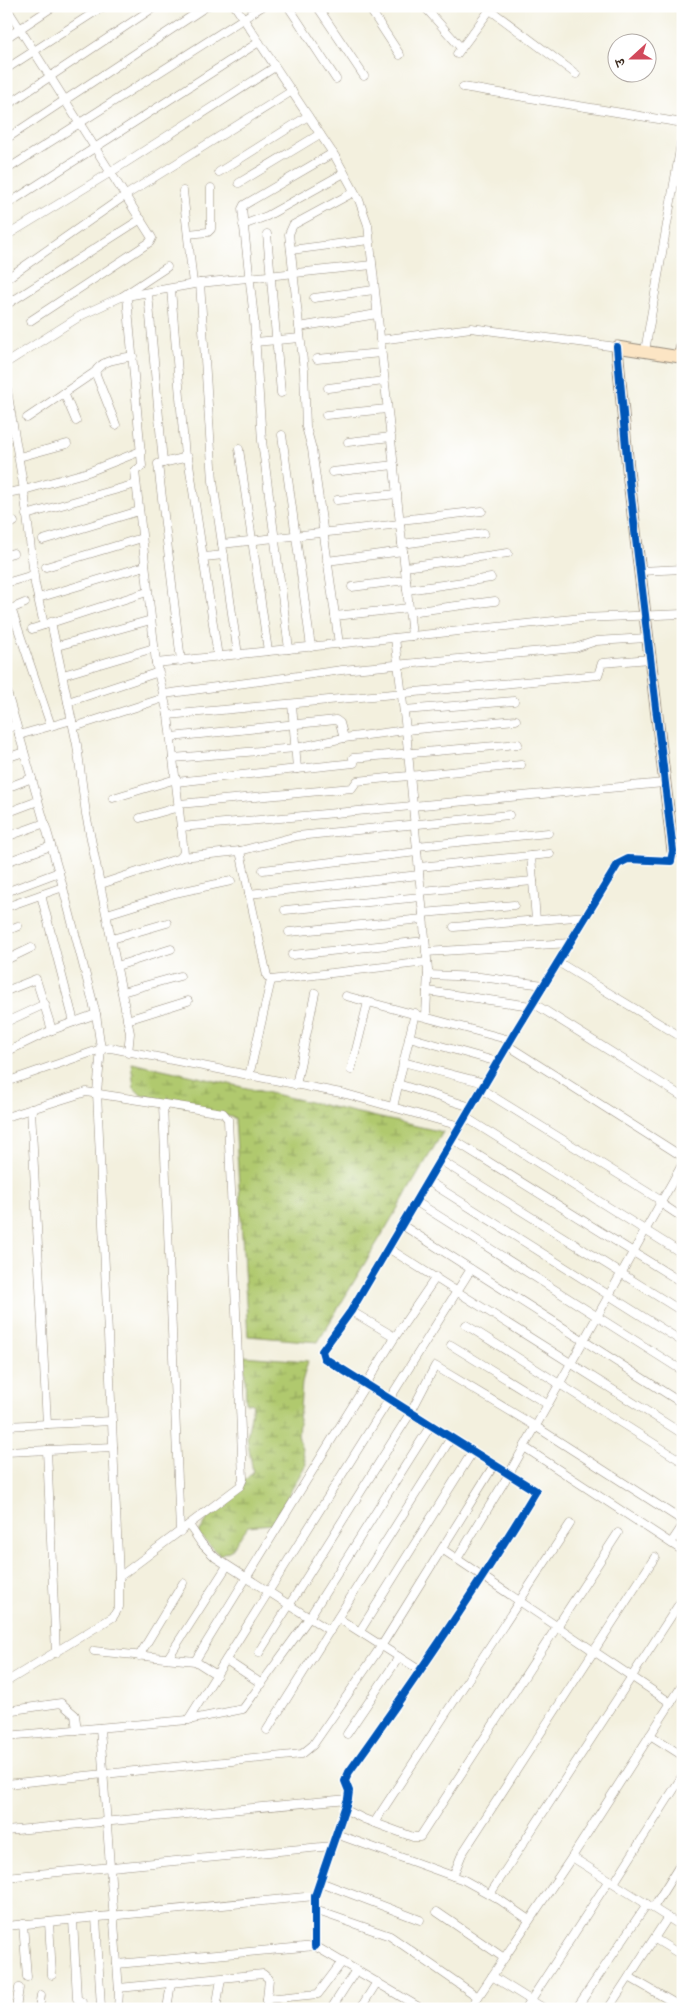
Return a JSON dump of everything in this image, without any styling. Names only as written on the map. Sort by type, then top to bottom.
[{"type":"street","points":[[6,38],[54,6]]},
{"type":"street","points":[[6,69],[104,6]]},
{"type":"street","points":[[6,106],[156,6]]},
{"type":"street","points":[[6,139],[207,6]]},
{"type":"street","points":[[235,6],[333,153],[354,192],[368,224],[412,636]]},
{"type":"street","points":[[6,170],[242,17],[262,6]]},
{"type":"street","points":[[288,6],[336,79]]},
{"type":"street","points":[[317,6],[364,76]]},
{"type":"street","points":[[368,6],[400,55]]},
{"type":"street","points":[[424,6],[459,51],[489,7],[576,74]]},
{"type":"street","points":[[6,7],[152,236],[150,242],[30,321]]},
{"type":"street","points":[[6,205],[259,42]]},
{"type":"street","points":[[6,236],[111,172],[275,67]]},
{"type":"street","points":[[463,87],[683,123]]},
{"type":"street","points":[[6,279],[126,196],[292,91]]},
{"type":"street","points":[[219,172],[308,116]]},
{"type":"street","points":[[645,351],[683,132]]},
{"type":"street","points":[[238,184],[320,134]]},
{"type":"street","points":[[289,649],[262,441],[255,342],[242,209],[244,205],[333,153]]},
{"type":"street","points":[[243,225],[267,216],[344,172]]},
{"type":"street","points":[[188,234],[208,232],[211,229],[211,188]]},
{"type":"street","points":[[183,192],[197,284],[209,435],[238,655]]},
{"type":"street","points":[[339,644],[322,533],[312,449],[306,427],[300,338],[289,230],[293,224],[354,192]]},
{"type":"street","points":[[6,305],[141,219]]},
{"type":"street","points":[[267,234],[281,393]]},
{"type":"street","points":[[290,250],[369,240]]},
{"type":"street","points":[[124,297],[197,284],[372,266]]},
{"type":"street","points":[[6,363],[82,315],[124,297],[167,268]]},
{"type":"street","points":[[171,289],[185,457]]},
{"type":"street","points":[[314,298],[374,290]]},
{"type":"street","points":[[148,294],[163,463]]},
{"type":"street","points":[[124,297],[133,356],[141,451],[142,466],[135,471],[147,592],[156,663],[171,737],[184,853],[182,857]]},
{"type":"street","points":[[298,327],[377,314]]},
{"type":"street","points":[[380,340],[471,328],[682,357],[683,340]]},
{"type":"street","points":[[255,342],[300,338]]},
{"type":"street","points":[[315,1946],[315,1896],[348,1799],[349,1791],[345,1781],[349,1772],[421,1671],[484,1577],[536,1491],[324,1358],[322,1354],[351,1311],[509,1042],[621,861],[671,861],[678,851],[664,783],[617,347]]},
{"type":"street","points":[[317,359],[381,353]]},
{"type":"street","points":[[27,418],[95,372],[108,361],[133,356]]},
{"type":"street","points":[[95,372],[116,425]]},
{"type":"street","points":[[328,388],[384,381]]},
{"type":"street","points":[[6,384],[24,490],[33,575],[38,598],[57,646],[73,724],[86,814],[130,1033],[128,1052]]},
{"type":"street","points":[[64,393],[76,422]]},
{"type":"street","points":[[326,415],[387,409]]},
{"type":"street","points":[[282,435],[294,536],[311,647]]},
{"type":"street","points":[[348,442],[391,437]]},
{"type":"street","points":[[19,457],[67,444]]},
{"type":"street","points":[[239,449],[268,652]]},
{"type":"street","points":[[6,493],[24,490],[88,472],[141,451]]},
{"type":"street","points":[[181,661],[158,464],[185,457],[190,458],[218,657]]},
{"type":"street","points":[[332,472],[394,465]]},
{"type":"street","points":[[26,515],[136,484]]},
{"type":"street","points":[[337,500],[397,494]]},
{"type":"street","points":[[43,540],[139,511]]},
{"type":"street","points":[[222,544],[322,533],[482,511]]},
{"type":"street","points":[[327,561],[484,533]]},
{"type":"street","points":[[46,567],[142,538]]},
{"type":"street","points":[[405,567],[508,553]]},
{"type":"street","points":[[204,557],[224,555]]},
{"type":"street","points":[[38,598],[145,566]]},
{"type":"street","points":[[640,571],[683,569]]},
{"type":"street","points":[[6,583],[33,575]]},
{"type":"street","points":[[407,590],[491,578]]},
{"type":"street","points":[[352,587],[406,580]]},
{"type":"street","points":[[32,628],[147,592]]},
{"type":"street","points":[[335,616],[495,601]]},
{"type":"street","points":[[25,603],[9,610],[51,726]]},
{"type":"street","points":[[156,663],[582,618],[683,614]]},
{"type":"street","points":[[57,646],[151,620]]},
{"type":"street","points":[[394,638],[404,710],[427,962],[426,1016]]},
{"type":"street","points":[[19,735],[51,726],[73,724],[164,696],[398,664],[575,648],[596,641],[647,638]]},
{"type":"street","points":[[63,675],[154,648]]},
{"type":"street","points":[[168,715],[402,695],[598,675],[601,672],[602,663],[650,659]]},
{"type":"street","points":[[68,702],[159,672]]},
{"type":"street","points":[[6,689],[63,887],[96,1014],[101,1049],[97,1092],[119,1577],[119,1607],[117,1613],[111,1619],[6,1682]]},
{"type":"street","points":[[404,710],[514,701]]},
{"type":"street","points":[[292,704],[297,769]]},
{"type":"street","points":[[171,737],[338,720],[344,738]]},
{"type":"street","points":[[173,758],[296,748],[344,738],[406,730],[516,720]]},
{"type":"street","points":[[6,730],[16,724]]},
{"type":"street","points":[[113,798],[176,781],[354,763],[353,758],[518,744]]},
{"type":"street","points":[[6,758],[24,752]]},
{"type":"street","points":[[140,818],[179,806],[352,788],[357,781],[520,765]]},
{"type":"street","points":[[6,788],[32,778]]},
{"type":"street","points":[[181,827],[664,783]]},
{"type":"street","points":[[6,813],[38,801]]},
{"type":"street","points":[[101,884],[182,857],[240,851],[297,836],[509,815]]},
{"type":"street","points":[[6,837],[45,824]]},
{"type":"street","points":[[263,870],[548,833]]},
{"type":"street","points":[[6,862],[51,846]]},
{"type":"street","points":[[240,851],[267,976],[271,980]]},
{"type":"street","points":[[249,894],[550,854]]},
{"type":"street","points":[[531,856],[536,920]]},
{"type":"street","points":[[6,892],[59,872]]},
{"type":"street","points":[[107,914],[175,893],[231,881]]},
{"type":"street","points":[[285,910],[533,882]]},
{"type":"street","points":[[6,907],[63,887]]},
{"type":"street","points":[[41,895],[74,1022]]},
{"type":"street","points":[[288,932],[514,904]]},
{"type":"street","points":[[454,927],[587,916]]},
{"type":"street","points":[[112,939],[167,923]]},
{"type":"street","points":[[6,931],[18,926]]},
{"type":"street","points":[[292,955],[425,941]]},
{"type":"street","points":[[426,952],[570,943]]},
{"type":"street","points":[[6,960],[32,948]]},
{"type":"street","points":[[117,966],[171,949]]},
{"type":"street","points":[[271,980],[427,962]]},
{"type":"street","points":[[558,962],[683,1038]]},
{"type":"street","points":[[428,975],[480,977],[544,985]]},
{"type":"street","points":[[122,992],[180,976]]},
{"type":"street","points":[[6,991],[36,978],[52,1030]]},
{"type":"street","points":[[249,1076],[271,980]]},
{"type":"street","points":[[427,991],[532,1005],[683,1097]]},
{"type":"street","points":[[296,1084],[315,993]]},
{"type":"street","points":[[346,996],[426,1016],[509,1042],[683,1157]]},
{"type":"street","points":[[127,1020],[188,1001]]},
{"type":"street","points":[[352,1070],[368,1002]]},
{"type":"street","points":[[6,1022],[45,1004]]},
{"type":"street","points":[[6,1052],[52,1030],[96,1014]]},
{"type":"street","points":[[393,1107],[415,1014]]},
{"type":"street","points":[[409,1037],[498,1062]]},
{"type":"street","points":[[6,1082],[101,1049],[111,1048],[346,1094],[460,1126]]},
{"type":"street","points":[[403,1062],[483,1086],[660,1201],[683,1218]]},
{"type":"street","points":[[398,1084],[471,1107]]},
{"type":"street","points":[[6,1117],[86,1092],[97,1092],[223,1113],[228,1119],[243,1475],[240,1486],[119,1577]]},
{"type":"street","points":[[163,1104],[180,1532]]},
{"type":"street","points":[[31,1109],[47,1424]]},
{"type":"street","points":[[465,1117],[683,1254]]},
{"type":"street","points":[[452,1138],[683,1283]]},
{"type":"street","points":[[440,1160],[683,1312]]},
{"type":"street","points":[[457,1559],[509,1474],[595,1316],[683,1163]]},
{"type":"street","points":[[428,1181],[683,1342]]},
{"type":"street","points":[[415,1202],[683,1371]]},
{"type":"street","points":[[402,1225],[683,1404]]},
{"type":"street","points":[[388,1248],[683,1434]]},
{"type":"street","points":[[188,1720],[388,1398],[471,1269]]},
{"type":"street","points":[[195,1661],[366,1384],[436,1277]]},
{"type":"street","points":[[351,1311],[395,1338]]},
{"type":"street","points":[[466,1325],[683,1462]]},
{"type":"street","points":[[451,1345],[548,1404]]},
{"type":"street","points":[[259,1653],[411,1412],[436,1365],[683,1521]]},
{"type":"street","points":[[6,1426],[112,1421]]},
{"type":"street","points":[[6,1736],[188,1720],[240,1711],[250,1702],[309,1618],[431,1425]]},
{"type":"street","points":[[266,1730],[451,1438]]},
{"type":"street","points":[[6,1452],[113,1447]]},
{"type":"street","points":[[524,1447],[683,1551]]},
{"type":"street","points":[[46,1450],[56,1653]]},
{"type":"street","points":[[360,1631],[473,1451]]},
{"type":"street","points":[[6,1784],[302,1754],[313,1745],[382,1645],[494,1465]]},
{"type":"street","points":[[374,1823],[570,1524]]},
{"type":"street","points":[[188,1525],[201,1544],[226,1566],[330,1631]]},
{"type":"street","points":[[671,1543],[683,1525]]},
{"type":"street","points":[[344,1809],[374,1823],[413,1837],[420,1837],[618,1533]]},
{"type":"street","points":[[442,1549],[671,1703]]},
{"type":"street","points":[[453,1876],[462,1854],[656,1557]]},
{"type":"street","points":[[168,1658],[226,1566]]},
{"type":"street","points":[[140,1656],[183,1583]]},
{"type":"street","points":[[490,1894],[683,1598]]},
{"type":"street","points":[[338,1618],[421,1671]]},
{"type":"street","points":[[94,1651],[195,1661],[217,1675]]},
{"type":"street","points":[[347,1734],[399,1657]]},
{"type":"street","points":[[226,1660],[262,1684]]},
{"type":"street","points":[[470,2009],[572,1857],[683,1684]]},
{"type":"street","points":[[6,1711],[61,1703],[75,1715],[77,1730]]},
{"type":"street","points":[[100,1728],[118,1964],[118,2009]]},
{"type":"street","points":[[650,1735],[683,1756]]},
{"type":"street","points":[[525,2009],[683,1775]]},
{"type":"street","points":[[6,1830],[348,1799]]},
{"type":"street","points":[[336,1834],[453,1876],[490,1894],[529,1920]]},
{"type":"street","points":[[6,1877],[332,1846]]},
{"type":"street","points":[[572,1857],[683,1927]]},
{"type":"street","points":[[576,2009],[683,1860]]},
{"type":"street","points":[[320,1882],[420,1920]]},
{"type":"street","points":[[6,1926],[315,1896]]},
{"type":"street","points":[[315,1910],[390,1936],[478,1997]]},
{"type":"street","points":[[436,1912],[504,1958]]},
{"type":"street","points":[[96,1917],[101,2008]]},
{"type":"street","points":[[608,2009],[668,1917]]},
{"type":"street","points":[[73,1919],[77,1999],[82,2002],[81,2009]]},
{"type":"street","points":[[49,1922],[52,1975]]},
{"type":"street","points":[[23,1924],[28,1977]]},
{"type":"street","points":[[655,1939],[683,1956]]},
{"type":"street","points":[[118,1964],[315,1946],[418,2008]]},
{"type":"street","points":[[267,1999],[318,1994],[342,1962]]},
{"type":"street","points":[[331,2009],[356,1970]]},
{"type":"street","points":[[119,1988],[267,1975],[269,1979],[266,2009]]},
{"type":"street","points":[[492,1976],[545,2009]]},
{"type":"street","points":[[630,1977],[683,2008]]},
{"type":"street","points":[[216,2009],[221,1979]]},
{"type":"street","points":[[360,2009],[377,1982]]},
{"type":"street","points":[[167,2009],[171,1983]]},
{"type":"street","points":[[16,2009],[19,1988]]},
{"type":"street","points":[[40,2009],[42,1995]]},
{"type":"green space","points":[[131,1062],[443,1132],[318,1342],[248,1336],[235,1118],[141,1095],[134,1088]]},
{"type":"green space","points":[[242,1356],[308,1361],[302,1382],[298,1435],[306,1464],[272,1524],[248,1526],[231,1550],[219,1555],[198,1534],[208,1518],[253,1472],[247,1437],[253,1404],[246,1403],[245,1372]]},
{"type":"cycle path","points":[[315,1946],[315,1896],[348,1799],[349,1791],[345,1781],[349,1772],[446,1633],[536,1491],[324,1358],[322,1351],[351,1311],[514,1034],[618,864],[628,859],[671,861],[673,851],[629,480],[617,347]]}]
